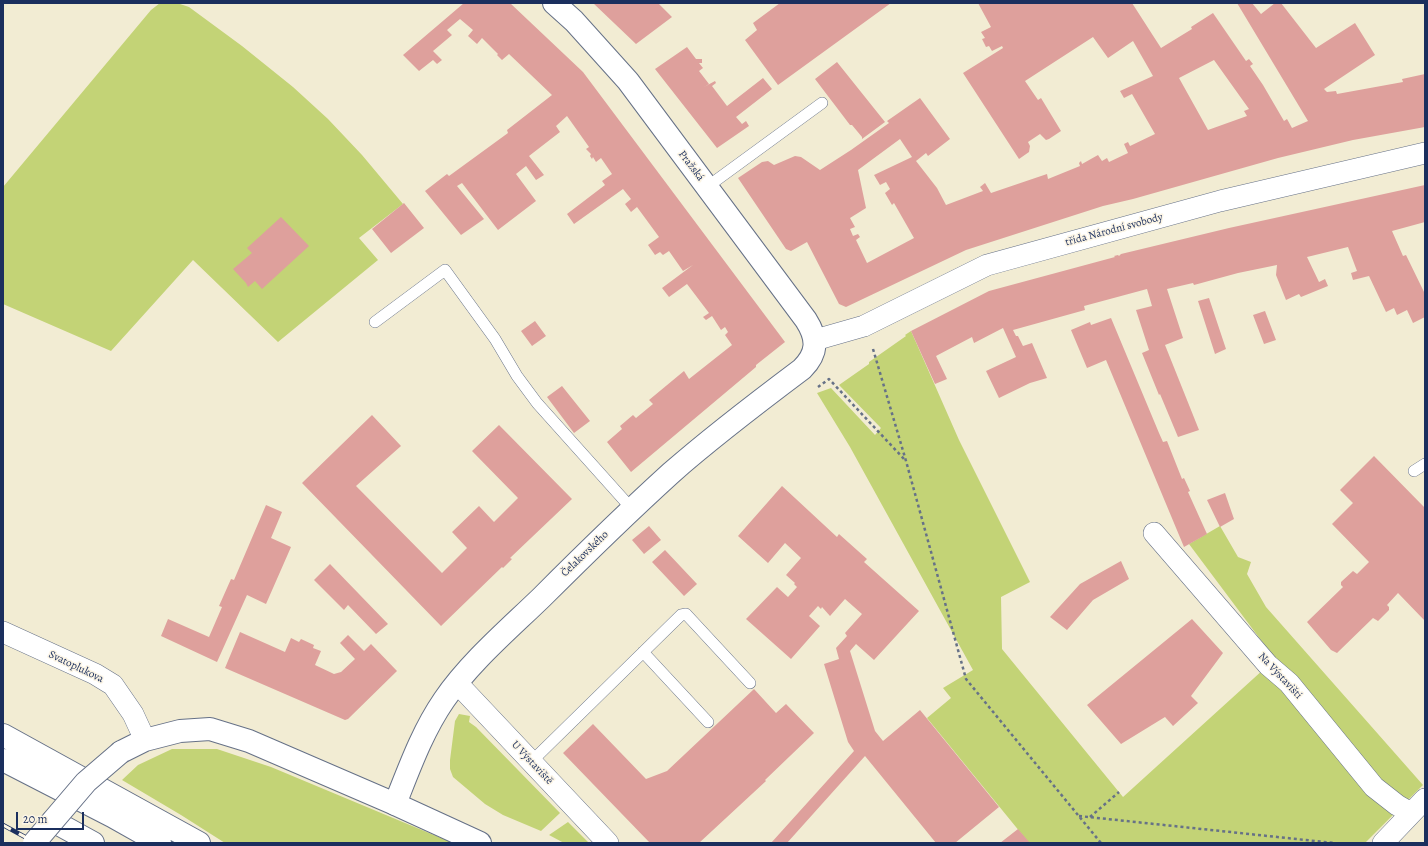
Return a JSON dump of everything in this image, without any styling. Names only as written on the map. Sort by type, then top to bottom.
[{"type":"main road","name":"Pražská","points":[[554,3],[574,21],[628,80],[806,320],[812,331],[814,340]]},
{"type":"main road","name":"Čelakovského","points":[[395,804],[426,731],[444,700],[457,683],[505,633],[632,509],[689,458],[802,369],[808,363],[814,351],[814,340]]},
{"type":"main road","points":[[34,843],[86,782],[121,752],[145,740],[180,731],[210,730],[249,741],[395,804],[480,843]]},
{"type":"main road","points":[[3,735],[199,843]]},
{"type":"main road","points":[[3,760],[112,816],[160,843]]},
{"type":"main road","points":[[53,820],[93,843]]},
{"type":"street","name":"třída Národní svobody","points":[[814,340],[864,326],[987,265],[1220,200],[1425,153]]},
{"type":"street","name":"Na Výstavišti","points":[[1154,532],[1268,665],[1289,683],[1374,787],[1397,805],[1418,806]]},
{"type":"street","name":"Svatoplukova","points":[[3,632],[95,674],[113,685],[133,714],[145,740]]},
{"type":"street","name":"U Výstaviště","points":[[457,683],[608,843]]},
{"type":"street","name":"Na Výstavišti","points":[[1383,843],[1418,806]]},
{"type":"lane","points":[[707,187],[822,103]]},
{"type":"lane","points":[[375,322],[445,270],[495,339],[517,376],[537,403],[632,509]]},
{"type":"lane","points":[[1414,471],[1425,464]]},
{"type":"lane","points":[[531,762],[676,619],[686,614],[750,683]]},
{"type":"lane","points":[[643,652],[708,722]]},
{"type":"path","points":[[873,349],[906,461],[966,679],[1101,843]]},
{"type":"path","points":[[818,388],[828,379],[906,461]]},
{"type":"path","points":[[1090,817],[1119,792]]},
{"type":"path","points":[[1078,816],[1334,843]]},
{"type":"green space","points":[[160,3],[177,3],[189,7],[242,46],[293,87],[328,119],[362,155],[403,204],[359,238],[378,260],[278,342],[193,260],[111,351],[3,304],[3,187],[151,10]]},
{"type":"green space","points":[[911,331],[959,440],[1030,582],[1001,597],[1002,649],[1123,797],[1275,659],[1189,544],[1220,526],[1238,557],[1251,562],[1247,574],[1266,607],[1423,785],[1365,843],[1029,843],[927,718],[951,698],[943,688],[973,670],[850,447],[817,393],[831,388],[875,435],[881,428],[839,385],[869,364],[869,362]]},
{"type":"green space","points":[[459,714],[470,716],[469,722],[476,727],[560,813],[541,831],[503,815],[485,804],[453,777],[450,769],[450,760],[455,721]]},
{"type":"green space","points":[[172,749],[217,749],[271,767],[453,843],[225,843],[122,780],[138,765]]},
{"type":"green space","points":[[568,822],[589,843],[564,843],[549,835]]},
{"type":"building","points":[[464,3],[510,3],[583,72],[785,342],[631,472],[607,442],[622,429],[620,426],[633,415],[636,418],[653,404],[649,400],[684,371],[689,379],[732,345],[725,335],[728,332],[725,327],[721,330],[712,316],[706,320],[703,317],[709,313],[687,284],[669,297],[662,288],[693,265],[683,271],[669,251],[663,255],[660,252],[655,255],[648,245],[659,237],[637,207],[631,212],[625,204],[631,199],[623,189],[574,224],[567,214],[605,185],[602,181],[612,174],[601,158],[596,162],[593,157],[592,159],[590,156],[591,154],[586,149],[589,147],[567,116],[556,126],[560,132],[529,156],[544,175],[536,180],[526,166],[516,174],[536,201],[498,230],[462,183],[457,186],[484,219],[461,235],[425,191],[447,174],[449,176],[508,133],[507,130],[552,95],[509,54],[502,60],[482,38],[477,44],[468,36],[473,30],[460,19],[447,30],[452,35],[433,51],[442,60],[437,64],[433,60],[419,71],[403,55]]},
{"type":"building","points":[[593,3],[658,3],[672,17],[636,44]]},
{"type":"building","points":[[780,3],[891,3],[778,85],[745,40],[757,30],[753,23]]},
{"type":"building","points":[[978,3],[1132,3],[1161,48],[1192,29],[1191,27],[1213,13],[1246,61],[1249,59],[1253,64],[1250,66],[1284,121],[1287,119],[1292,128],[1308,121],[1237,3],[1252,3],[1261,14],[1275,3],[1281,3],[1316,48],[1355,23],[1375,55],[1324,89],[1327,92],[1336,91],[1337,94],[1403,82],[1402,79],[1425,74],[1425,127],[1353,140],[1278,158],[1103,206],[966,250],[846,307],[839,304],[807,242],[791,251],[786,249],[738,178],[762,162],[768,161],[774,165],[795,156],[801,157],[820,170],[889,123],[887,121],[920,98],[950,139],[928,156],[926,153],[916,161],[937,188],[946,205],[983,191],[980,187],[985,183],[991,193],[1047,174],[1048,179],[1080,166],[1079,163],[1081,161],[1082,164],[1098,155],[1102,161],[1107,158],[1109,162],[1128,153],[1124,144],[1128,142],[1130,146],[1155,134],[1132,94],[1124,98],[1120,91],[1153,76],[1133,41],[1108,58],[1093,37],[1025,81],[1038,100],[1041,98],[1061,131],[1046,140],[1040,134],[1028,142],[1030,146],[1029,152],[1019,159],[963,73],[1003,48],[1002,46],[992,51],[989,46],[986,47],[982,39],[985,38],[981,32],[991,27]],"holes":[[[1214,60],[1249,109],[1244,111],[1247,116],[1208,130],[1179,78]],[[900,139],[912,157],[874,175],[880,185],[886,182],[890,189],[885,193],[892,205],[894,203],[914,238],[867,263],[856,240],[860,237],[858,234],[853,236],[850,229],[855,227],[850,218],[866,208],[858,170]]]},
{"type":"building","points":[[687,47],[696,59],[702,59],[702,63],[699,63],[703,68],[699,71],[709,84],[704,87],[715,81],[716,83],[712,86],[727,106],[763,78],[772,89],[736,117],[742,124],[746,121],[749,126],[717,148],[655,69]]},
{"type":"building","points":[[837,62],[885,122],[862,139],[862,137],[852,125],[850,125],[815,79]]},
{"type":"building","points":[[1425,185],[1425,222],[1392,231],[1403,256],[1406,255],[1425,294],[1425,317],[1413,323],[1407,310],[1397,315],[1394,308],[1386,312],[1369,276],[1353,280],[1351,273],[1357,271],[1348,247],[1307,257],[1319,282],[1325,279],[1328,286],[1301,297],[1299,294],[1286,300],[1276,275],[1277,265],[1238,273],[1194,285],[1193,283],[1167,289],[1183,338],[1165,345],[1199,430],[1178,437],[1142,353],[1149,350],[1136,310],[1152,306],[1147,289],[1084,306],[1085,310],[1013,330],[1023,346],[1032,343],[1047,378],[1030,383],[999,398],[986,371],[1016,357],[1003,328],[974,343],[972,337],[936,356],[947,379],[935,384],[911,331],[989,291],[1115,257],[1114,256],[1119,256],[1121,254],[1229,228]]},
{"type":"building","points":[[404,203],[424,228],[391,253],[372,229]]},
{"type":"building","points":[[281,217],[309,246],[262,289],[255,281],[248,287],[233,269],[252,253],[247,248]]},
{"type":"building","points":[[1209,298],[1226,349],[1215,354],[1198,301]]},
{"type":"building","points":[[1265,311],[1276,340],[1264,344],[1253,315]]},
{"type":"building","points":[[1111,318],[1163,442],[1167,441],[1182,479],[1184,478],[1190,491],[1188,492],[1207,534],[1184,547],[1106,360],[1087,368],[1071,330],[1090,322],[1091,325]]},
{"type":"building","points":[[535,321],[546,336],[532,346],[521,331]]},
{"type":"building","points":[[562,386],[590,421],[574,433],[547,397]]},
{"type":"building","points":[[372,415],[401,446],[356,486],[442,573],[467,548],[452,532],[479,506],[494,522],[518,498],[472,451],[499,425],[572,499],[510,558],[512,559],[503,568],[502,567],[441,626],[302,483]]},
{"type":"building","points":[[1374,456],[1425,508],[1425,621],[1398,593],[1387,605],[1389,610],[1378,621],[1373,618],[1337,653],[1331,650],[1307,622],[1343,587],[1341,582],[1353,571],[1357,574],[1369,562],[1332,524],[1353,503],[1340,490]]},
{"type":"building","points":[[782,486],[837,537],[839,534],[867,559],[864,562],[919,611],[874,660],[856,644],[850,651],[875,731],[883,741],[920,710],[999,807],[955,843],[936,843],[865,756],[787,843],[771,843],[854,751],[848,742],[824,664],[839,659],[836,648],[847,636],[845,633],[862,614],[845,599],[830,616],[822,607],[821,609],[818,606],[809,616],[820,626],[791,659],[746,619],[777,587],[788,597],[797,587],[794,584],[795,583],[786,575],[801,558],[785,543],[768,563],[738,536]]},
{"type":"building","points":[[1225,493],[1234,519],[1220,527],[1207,500]]},
{"type":"building","points":[[266,505],[282,512],[271,538],[291,547],[266,604],[247,595],[217,662],[161,636],[168,619],[209,637],[222,607],[219,606],[231,579],[234,580]]},
{"type":"building","points":[[649,526],[661,540],[644,554],[632,540]]},
{"type":"building","points":[[665,550],[697,584],[684,596],[652,562]]},
{"type":"building","points":[[1121,561],[1129,579],[1093,600],[1067,630],[1050,617],[1080,584]]},
{"type":"building","points":[[330,564],[388,624],[376,634],[348,605],[344,610],[314,580]]},
{"type":"building","points":[[1192,619],[1223,653],[1191,696],[1198,703],[1173,726],[1165,717],[1121,744],[1087,705]]},
{"type":"building","points":[[240,632],[285,652],[291,638],[299,642],[301,639],[314,645],[313,648],[321,651],[315,665],[334,674],[341,672],[355,659],[340,643],[348,635],[364,651],[371,644],[397,671],[348,719],[345,720],[225,668]]},
{"type":"building","points":[[754,689],[776,713],[786,704],[814,733],[765,780],[766,781],[699,843],[650,843],[563,753],[593,724],[646,779],[667,771]]},
{"type":"building","points":[[1018,829],[1030,843],[1000,843]]},
{"type":"railway","points":[[3,825],[36,843]]}]
